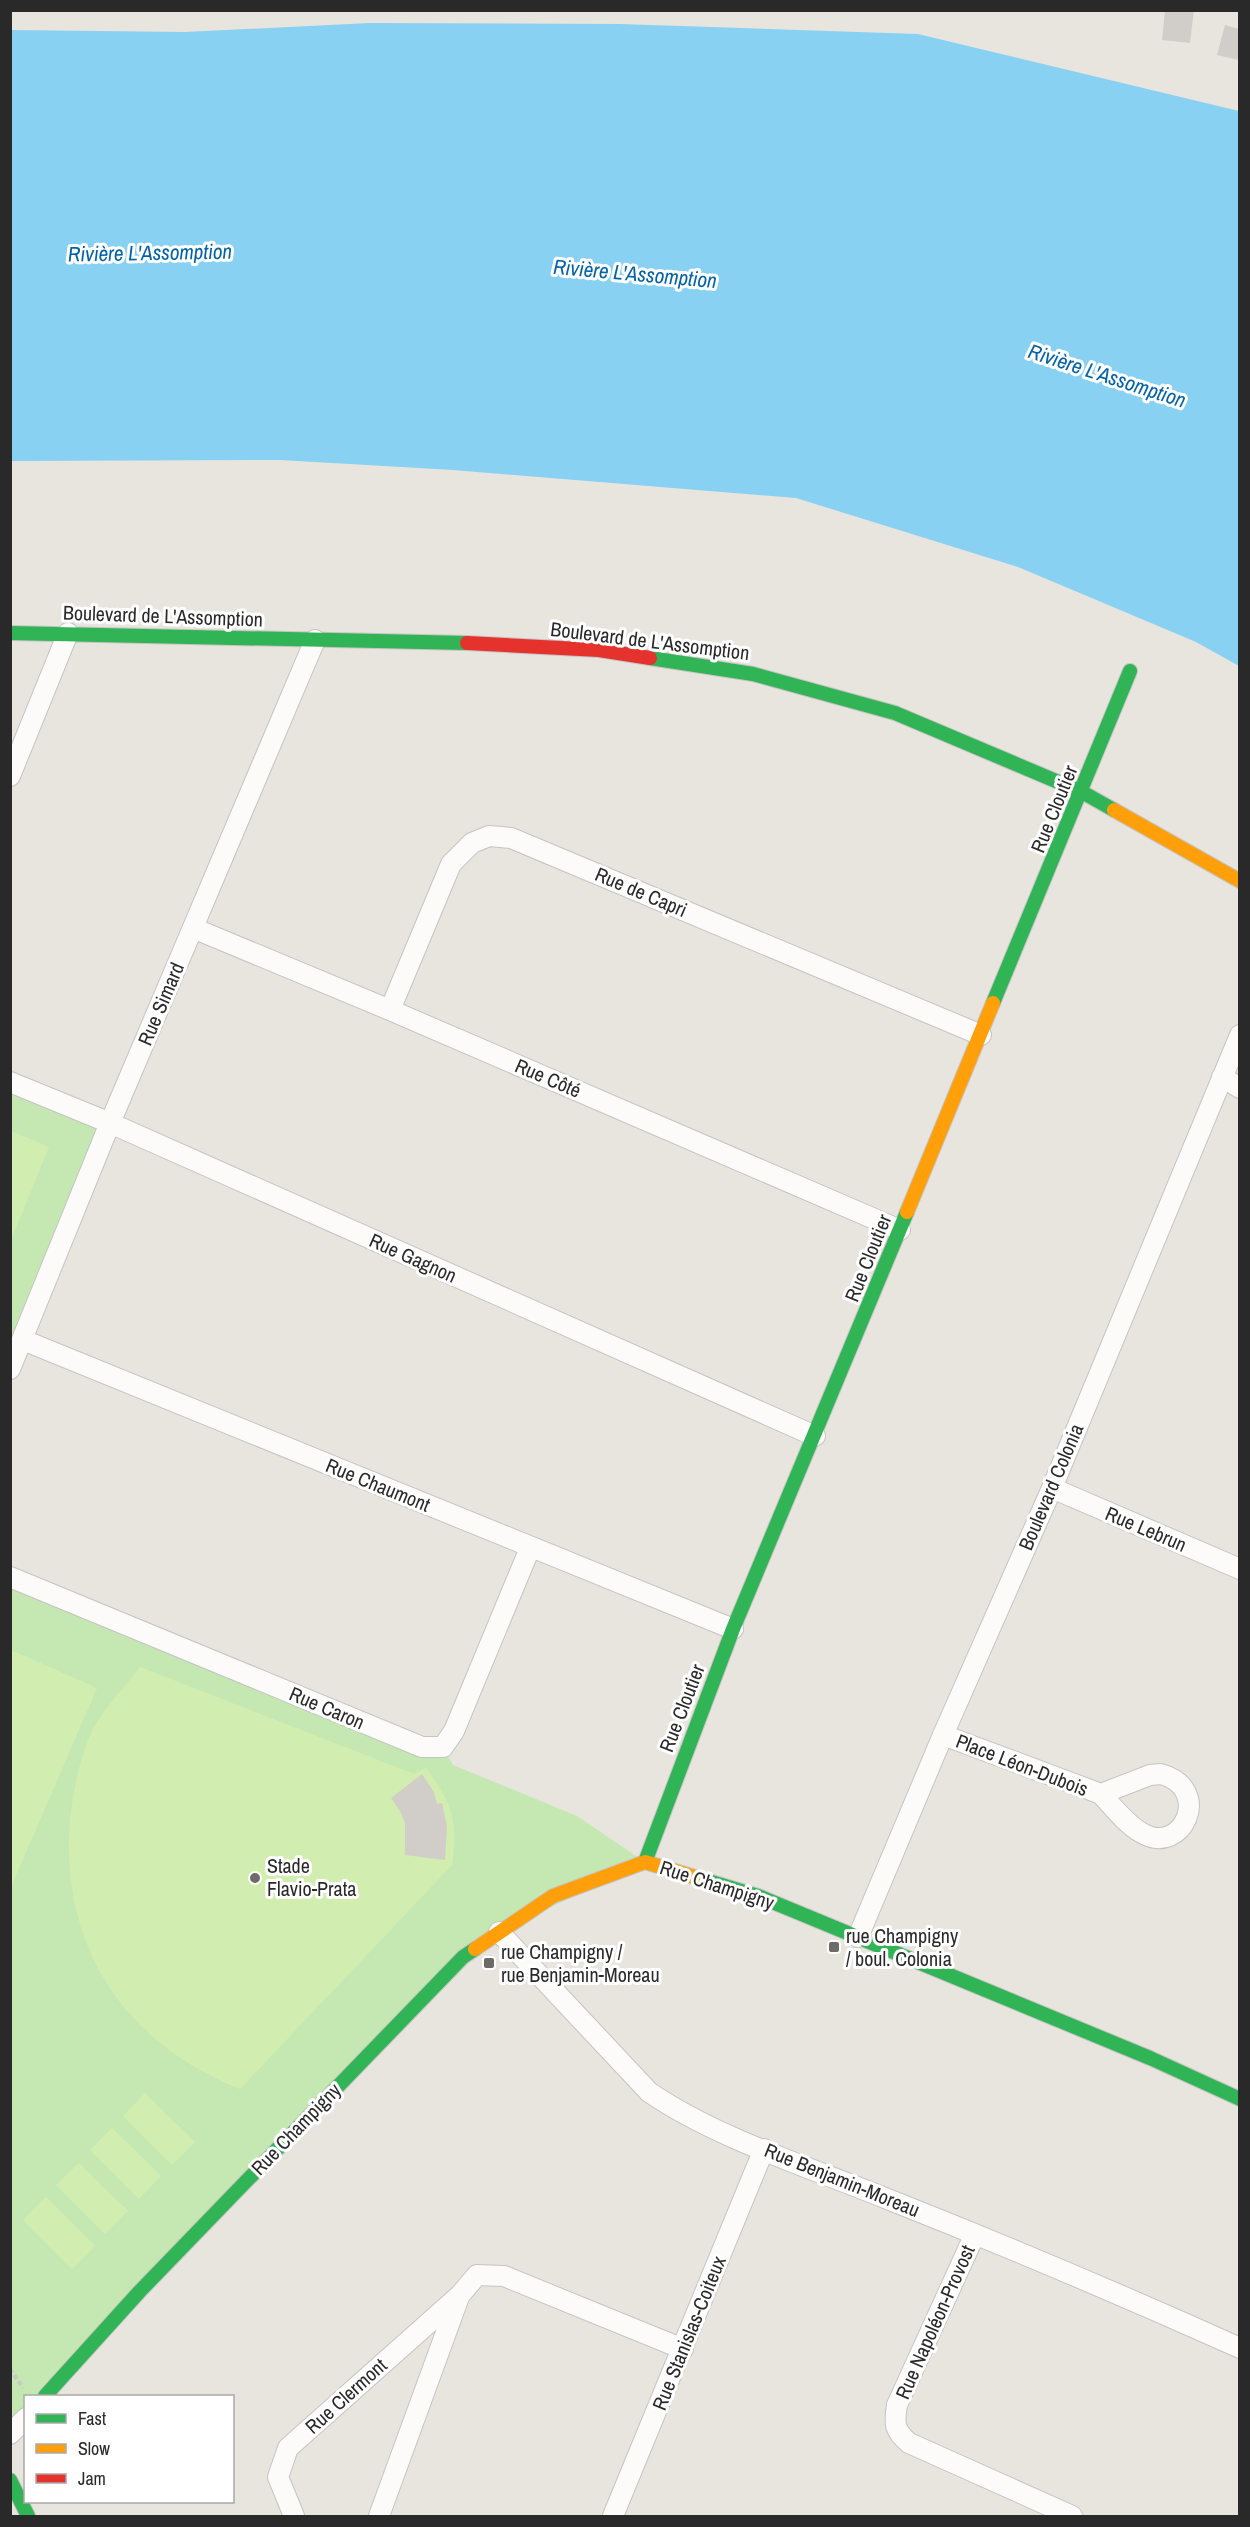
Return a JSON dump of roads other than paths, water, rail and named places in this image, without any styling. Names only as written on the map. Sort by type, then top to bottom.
[{"type":"street","name":"Boulevard de L'Assomption","points":[[10,633],[455,642],[599,650],[753,674],[895,713],[1082,792],[1239,881]]},
{"type":"street","points":[[10,776],[68,633]]},
{"type":"street","name":"Rue Simard","points":[[10,1369],[110,1123],[315,640]]},
{"type":"street","name":"Rue Cloutier","points":[[645,1862],[733,1629],[815,1437],[1131,671]]},
{"type":"street","name":"Rue de Capri","points":[[390,1010],[451,864],[472,843],[489,836],[511,838],[981,1035]]},
{"type":"street","name":"Rue Côté","points":[[193,928],[390,1010],[900,1230]]},
{"type":"street","name":"Boulevard Colonia","points":[[858,1937],[943,1735],[1052,1488],[1239,1035]]},
{"type":"street","points":[[1222,1077],[1239,1088]]},
{"type":"street","name":"Rue Gagnon","points":[[10,1082],[110,1123],[815,1437]]},
{"type":"street","name":"Rue Chaumont","points":[[23,1340],[733,1629]]},
{"type":"street","name":"Rue Lebrun","points":[[1052,1488],[1239,1569]]},
{"type":"street","name":"Rue Caron","points":[[10,1577],[422,1747],[443,1747],[454,1731],[530,1548]]},
{"type":"street","name":"Place Léon-Dubois","points":[[943,1735],[1101,1794]]},
{"type":"street","name":"Rue Champigny","points":[[47,2395],[148,2282],[463,1957],[553,1896],[645,1862],[758,1896],[1149,2058],[1239,2099]]},
{"type":"street","name":"Rue Benjamin-Moreau","points":[[499,1932],[650,2092],[678,2112],[1093,2282],[1239,2348]]},
{"type":"street","name":"Rue Stanislas-Coiteux","points":[[613,2517],[764,2149]]},
{"type":"street","name":"Rue Napoléon-Provost","points":[[975,2234],[897,2405],[895,2418],[898,2433],[909,2443],[1072,2517]]},
{"type":"street","name":"Rue Clermont","points":[[294,2517],[278,2477],[288,2448],[460,2295],[477,2276],[504,2277],[683,2349]]},
{"type":"street","name":"Rue Clermont","points":[[379,2517],[460,2295]]},
{"type":"street","points":[[10,2434],[24,2420]]},
{"type":"street","points":[[10,2480],[28,2517]]},
{"type":"water","name":"Rivière L'Assomption","points":[[369,23],[620,24],[918,34],[1239,111],[1239,666],[1196,642],[1018,567],[796,498],[453,470],[280,460],[11,461],[11,30],[185,32]]},
{"type":"place","name":"Stade Flavio-Prata","points":[[255,1878]]},
{"type":"place","name":"rue Champigny / boul. Colonia","points":[[834,1947]]},
{"type":"place","name":"rue Champigny / rue Benjamin-Moreau","points":[[489,1963]]}]
